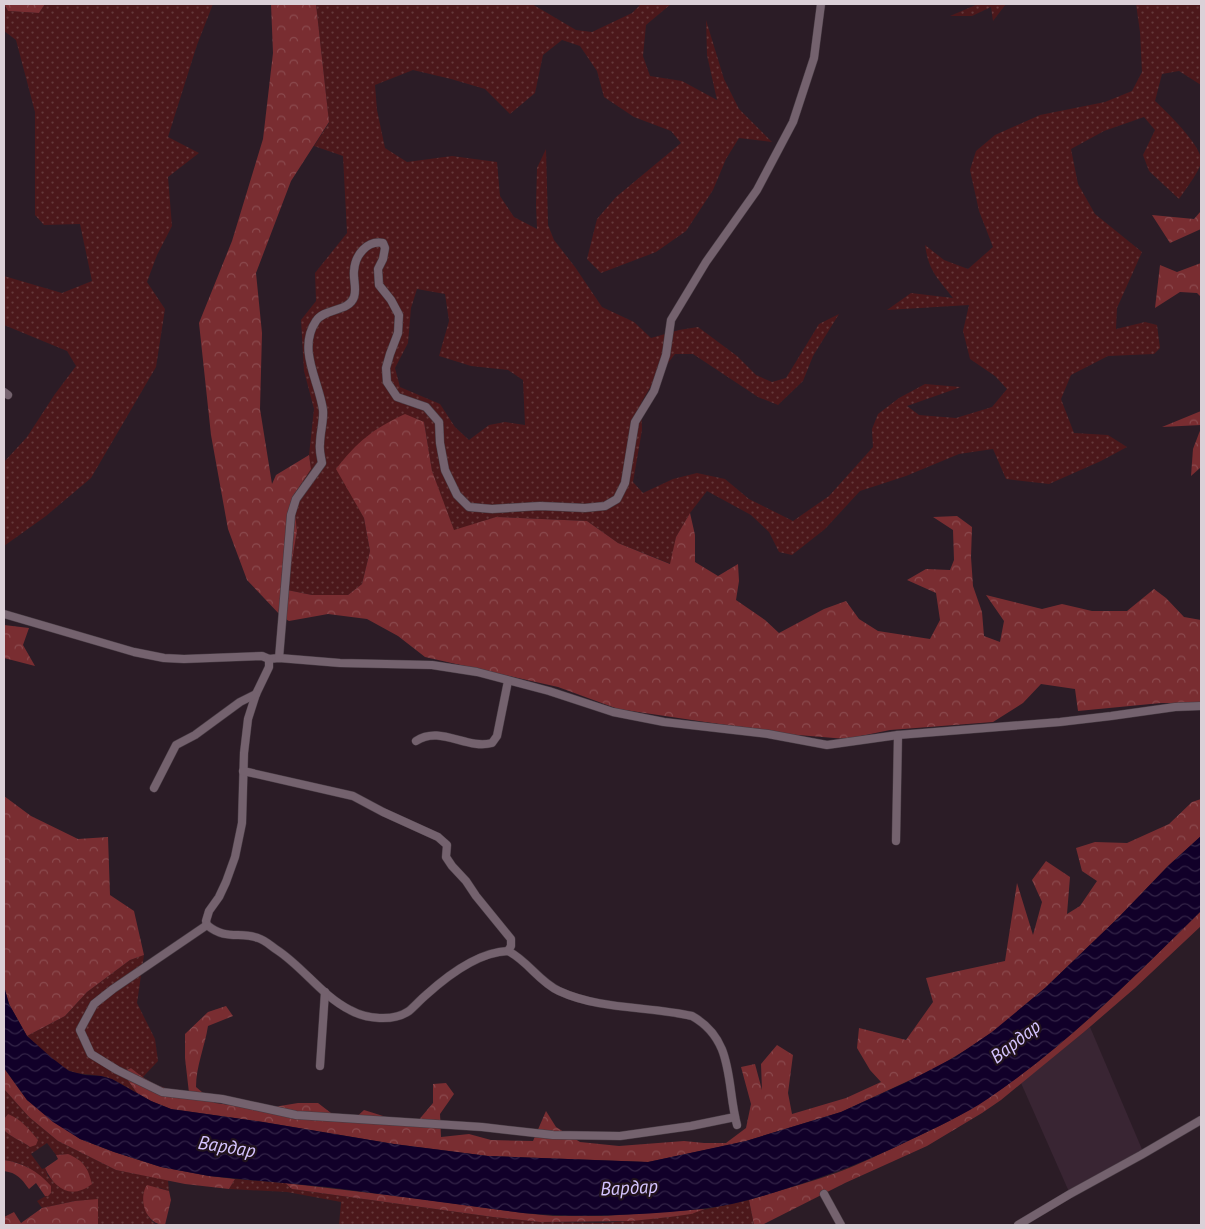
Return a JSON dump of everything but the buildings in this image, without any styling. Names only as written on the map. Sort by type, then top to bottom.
[{"type":"street","points":[[279,658],[291,515],[296,499],[322,463],[320,447],[323,410],[308,348],[310,335],[316,319],[347,306],[354,299],[354,270],[365,247],[371,243],[383,243],[385,248],[383,259],[378,268],[379,285],[391,300],[399,315],[398,333],[386,368],[387,382],[397,397],[426,407],[438,422],[445,470],[457,495],[470,507],[492,510],[540,506],[585,508],[605,506],[618,499],[625,483],[635,422],[654,391],[666,355],[671,320],[706,262],[757,190],[793,122],[814,58],[821,4]]},
{"type":"street","points":[[4,614],[134,652],[164,658],[262,656],[269,659],[279,658],[340,663],[432,665],[477,672],[549,691],[613,712],[664,722],[768,734],[827,745],[898,735],[1060,722],[1175,707],[1201,706]]},
{"type":"street","points":[[208,925],[112,989],[94,1004],[80,1030],[92,1054],[117,1070],[162,1092],[222,1099],[296,1115],[473,1126],[554,1135],[620,1136],[736,1121],[729,1073],[718,1039],[698,1020],[685,1015],[607,1005],[562,992],[544,982],[526,963],[508,951],[488,955],[455,972],[408,1011],[400,1015],[385,1017],[363,1016],[342,1006],[279,951],[258,938],[227,934],[217,931],[208,925],[206,920],[209,911],[223,890],[235,857],[242,823],[243,771],[248,720],[256,694],[269,667],[269,659]]},
{"type":"street","points":[[416,741],[424,736],[434,734],[480,744],[492,743],[496,736],[508,681]]},
{"type":"street","points":[[154,788],[176,746],[256,694]]},
{"type":"street","points":[[896,840],[898,735]]},
{"type":"street","points":[[243,771],[353,796],[391,816],[438,837],[447,845],[446,856],[452,866],[511,939],[511,946],[508,951]]},
{"type":"street","points":[[320,1066],[326,992]]},
{"type":"street","points":[[1018,1225],[1201,1120]]},
{"type":"street","points":[[824,1194],[841,1225]]},
{"type":"shaded area","points":[[45,4],[213,4],[197,45],[168,137],[199,153],[168,177],[172,226],[157,255],[147,282],[165,309],[156,367],[91,478],[46,516],[4,546],[4,462],[27,437],[76,366],[67,351],[4,325],[4,276],[62,293],[92,281],[80,224],[44,225],[35,215],[35,112],[16,40],[4,31],[4,6],[8,11],[39,13]]},
{"type":"shaded area","points":[[316,4],[532,4],[576,30],[592,32],[632,13],[641,4],[671,4],[646,25],[643,56],[650,76],[682,81],[717,100],[707,55],[706,20],[724,79],[739,109],[772,142],[739,138],[726,159],[713,190],[686,231],[656,252],[601,273],[587,259],[597,219],[616,197],[681,143],[671,131],[634,117],[604,97],[597,71],[580,46],[562,40],[543,55],[535,93],[510,114],[485,89],[413,70],[375,85],[377,110],[385,148],[407,162],[452,156],[497,162],[500,196],[514,217],[537,229],[537,168],[546,149],[548,225],[554,240],[602,307],[634,322],[651,338],[698,327],[737,356],[756,375],[772,382],[786,378],[819,324],[839,314],[813,356],[803,381],[778,405],[758,397],[693,354],[675,354],[654,381],[641,403],[642,430],[633,482],[643,493],[673,479],[697,473],[725,479],[749,499],[793,521],[829,496],[873,447],[872,429],[878,414],[899,398],[925,384],[961,387],[907,406],[919,415],[956,418],[992,407],[1007,389],[995,376],[970,359],[963,331],[969,305],[887,310],[911,293],[953,298],[931,268],[925,245],[944,260],[968,269],[993,247],[979,211],[970,170],[976,151],[995,135],[1040,115],[1105,102],[1132,91],[1142,72],[1140,32],[1136,4],[1201,4],[1201,85],[1179,71],[1162,74],[1155,101],[1191,139],[1200,156],[1201,162],[1198,170],[1179,199],[1149,171],[1143,155],[1155,130],[1144,117],[1104,131],[1071,149],[1078,184],[1095,214],[1142,252],[1117,308],[1116,329],[1145,322],[1157,325],[1160,348],[1154,354],[1108,356],[1071,375],[1061,399],[1074,433],[1108,435],[1127,447],[1101,461],[1049,484],[1006,479],[993,449],[959,454],[906,476],[860,491],[825,529],[792,555],[779,552],[769,532],[751,515],[707,491],[690,513],[676,537],[671,564],[618,543],[587,521],[496,517],[454,531],[432,472],[424,422],[353,497],[364,518],[370,551],[362,584],[348,595],[312,595],[287,590],[297,531],[293,495],[311,469],[309,455],[314,409],[304,371],[301,320],[316,301],[315,273],[347,233],[343,156],[314,146],[329,123]],"holes":[[[417,289],[445,294],[449,321],[439,356],[471,366],[508,370],[523,380],[525,425],[505,422],[489,425],[469,440],[455,427],[440,404],[400,387],[395,368],[408,343],[411,308]]]},
{"type":"shaded area","points":[[978,4],[1006,4],[993,21],[991,7],[972,16],[950,16]]},
{"type":"shaded area","points":[[144,955],[137,1003],[155,1039],[158,1061],[142,1078],[131,1068],[122,1072],[137,1093],[106,1077],[78,1073],[64,1068],[27,1036],[65,1016],[87,992],[130,960]]},
{"type":"shaded area","points":[[1090,1027],[1144,1154],[1070,1194],[1021,1083]]},
{"type":"shaded area","points":[[4,1089],[29,1117],[58,1141],[116,1170],[168,1180],[169,1191],[160,1188],[144,1194],[145,1208],[150,1219],[157,1225],[98,1225],[98,1200],[75,1201],[42,1208],[37,1201],[51,1193],[41,1180],[27,1167],[4,1160],[4,1130],[30,1147],[8,1114],[4,1119]],"holes":[[[47,1143],[56,1155],[68,1154],[54,1182],[48,1176],[45,1168],[42,1169],[31,1154]]]},
{"type":"shaded area","points":[[235,1179],[285,1183],[292,1189],[540,1222],[605,1223],[670,1217],[749,1200],[754,1225],[339,1225],[341,1202],[287,1192],[229,1189]]},
{"type":"green space","points":[[4,4],[45,4],[39,13],[8,11]]},
{"type":"green space","points":[[271,4],[316,4],[329,122],[291,181],[256,273],[262,333],[260,409],[272,484],[276,475],[309,455],[311,469],[293,496],[297,531],[287,590],[312,595],[348,595],[362,584],[370,551],[364,518],[336,469],[367,437],[405,414],[424,422],[432,471],[454,530],[496,517],[587,521],[618,543],[670,564],[676,537],[690,513],[695,535],[695,562],[718,576],[738,564],[739,581],[736,600],[765,620],[779,633],[824,609],[846,601],[859,619],[878,631],[930,639],[940,620],[936,593],[907,580],[926,569],[950,570],[954,560],[953,530],[933,517],[957,516],[972,527],[971,557],[973,586],[982,612],[984,636],[1000,642],[1004,621],[986,595],[1042,609],[1062,604],[1092,611],[1127,611],[1154,589],[1166,598],[1184,617],[1201,620],[1201,703],[1161,703],[1078,711],[1075,689],[1041,684],[1023,703],[993,722],[890,730],[846,739],[786,734],[618,709],[558,687],[425,657],[398,636],[367,619],[328,614],[289,621],[282,617],[247,580],[228,529],[211,435],[199,323],[232,241],[263,139],[273,53]]},
{"type":"green space","points":[[1201,211],[1201,229],[1170,243],[1152,215],[1194,219]]},
{"type":"green space","points":[[1201,263],[1201,297],[1197,293],[1180,292],[1155,308],[1160,265],[1177,272]]},
{"type":"green space","points":[[1201,411],[1201,425],[1162,427]]},
{"type":"green space","points":[[1201,428],[1200,468],[1191,476],[1193,449]]},
{"type":"green space","points":[[4,625],[29,628],[23,645],[35,666],[4,658]]},
{"type":"green space","points":[[4,796],[31,816],[78,839],[108,837],[110,895],[134,911],[144,955],[130,960],[87,992],[65,1016],[27,1036],[9,1004],[4,986]]},
{"type":"green space","points":[[1201,799],[1201,836],[1168,866],[1118,918],[1045,988],[1006,1022],[974,1045],[934,1069],[841,1112],[746,1141],[648,1162],[488,1156],[394,1144],[171,1109],[137,1093],[122,1072],[131,1068],[144,1078],[158,1085],[189,1093],[185,1058],[185,1034],[208,1012],[226,1006],[233,1016],[208,1026],[196,1079],[196,1087],[215,1103],[247,1107],[274,1107],[298,1103],[318,1103],[331,1113],[351,1122],[364,1110],[399,1121],[417,1122],[433,1103],[433,1084],[446,1083],[454,1094],[440,1114],[441,1137],[469,1134],[491,1140],[533,1141],[546,1111],[556,1127],[580,1142],[619,1146],[684,1141],[726,1143],[746,1128],[751,1104],[741,1067],[755,1064],[762,1090],[761,1064],[777,1045],[793,1055],[788,1093],[792,1114],[846,1098],[881,1082],[870,1070],[857,1048],[859,1028],[906,1040],[933,1002],[926,978],[1005,961],[1017,883],[1033,935],[1042,902],[1032,880],[1046,861],[1070,877],[1067,914],[1080,906],[1097,881],[1082,871],[1076,848],[1095,842],[1127,843],[1169,824],[1192,802]]},
{"type":"green space","points":[[1201,911],[1201,926],[1135,988],[1001,1100],[927,1146],[845,1183],[762,1225],[754,1225],[749,1200],[836,1173],[872,1158],[959,1116],[1017,1078],[1099,1010]]},
{"type":"green space","points":[[4,1068],[27,1100],[80,1139],[161,1167],[235,1179],[229,1189],[185,1184],[116,1170],[58,1141],[29,1117],[4,1089]]},
{"type":"green space","points":[[8,1114],[21,1122],[38,1140],[36,1145],[30,1147],[4,1130],[4,1119]]},
{"type":"green space","points":[[68,1154],[82,1162],[87,1169],[92,1184],[85,1189],[71,1192],[64,1190],[53,1182],[45,1168],[58,1159],[56,1155]]},
{"type":"green space","points":[[4,1160],[18,1163],[35,1172],[51,1186],[51,1193],[45,1196],[36,1183],[29,1189],[18,1177],[4,1171]]},
{"type":"green space","points":[[285,1183],[553,1216],[605,1216],[705,1209],[691,1214],[632,1221],[540,1222],[292,1189]]},
{"type":"green space","points":[[147,1185],[169,1191],[171,1200],[165,1225],[152,1221],[145,1210],[143,1197]]},
{"type":"green space","points":[[98,1199],[98,1225],[4,1225],[4,1217],[14,1212],[21,1223],[42,1208],[75,1201]]},
{"type":"water","name":"Вардар","points":[[1201,836],[1201,911],[1151,961],[1046,1056],[980,1104],[865,1161],[760,1197],[717,1207],[633,1214],[523,1213],[327,1187],[209,1176],[161,1167],[80,1139],[53,1122],[27,1100],[4,1068],[4,986],[9,1004],[27,1036],[69,1071],[112,1079],[151,1101],[171,1109],[394,1144],[488,1156],[648,1162],[746,1141],[841,1112],[907,1082],[955,1057],[992,1032],[1045,988],[1118,918],[1168,866]]}]
